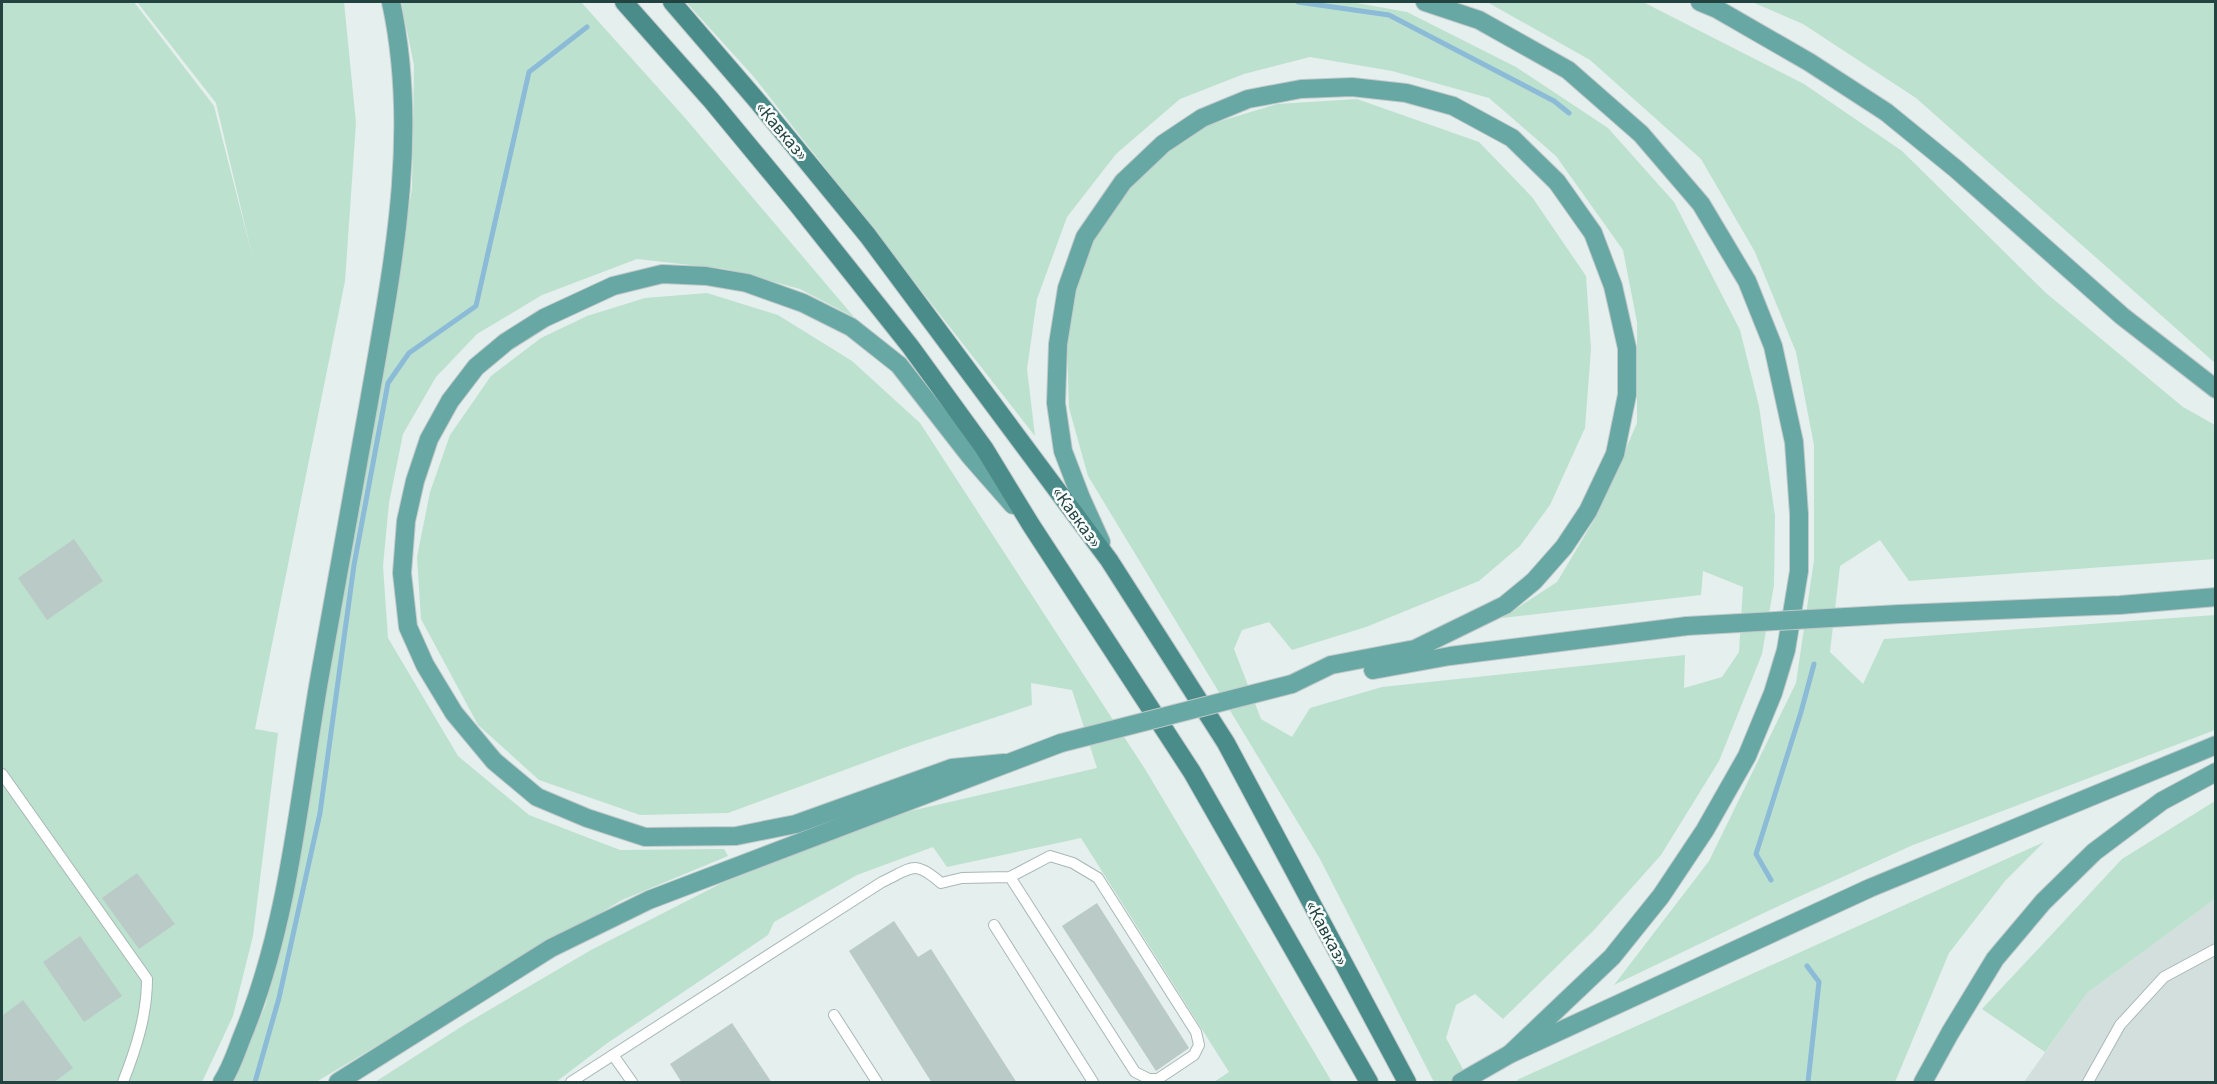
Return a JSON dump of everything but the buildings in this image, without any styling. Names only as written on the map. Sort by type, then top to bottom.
[{"type":"highway","name":"«Кавказ»","points":[[624,2],[711,100],[790,195],[910,346],[984,448],[1031,525],[1192,772],[1369,1083]]},
{"type":"highway","name":"«Кавказ»","points":[[672,2],[868,236],[1109,560],[1226,743],[1407,1083]]},
{"type":"main road","points":[[222,1083],[258,999],[273,945],[287,877],[307,750],[390,285],[402,179],[404,90],[391,2]]},
{"type":"main road","points":[[1425,2],[1479,20],[1568,70],[1641,134],[1701,204],[1747,281],[1773,346],[1794,442],[1799,514],[1799,572],[1786,650],[1773,693],[1747,756],[1706,830],[1661,896],[1612,957],[1510,1054]]},
{"type":"main road","points":[[1700,2],[1717,9],[1809,62],[1886,112],[1956,169],[2122,316],[2216,388]]},
{"type":"main road","points":[[1109,560],[1063,451],[1056,403],[1058,344],[1067,288],[1085,237],[1123,182],[1163,144],[1202,118],[1248,99],[1300,89],[1352,87],[1406,93],[1453,106],[1512,138],[1557,182],[1593,233],[1613,286],[1627,360],[1627,394],[1615,454],[1588,511],[1564,547],[1534,581],[1505,605],[1415,649],[1332,665],[1292,684]]},
{"type":"main road","points":[[1004,763],[952,768],[796,824],[736,836],[645,837],[587,818],[537,797],[494,761],[454,713],[425,665],[408,627],[402,573],[406,521],[415,481],[429,439],[450,401],[476,367],[506,342],[544,318],[613,286],[662,274],[706,276],[747,283],[803,303],[851,327],[899,365],[970,456],[1031,525]]},
{"type":"main road","points":[[338,1083],[551,948],[649,900],[1061,742],[1292,684],[1450,656],[1687,626],[2120,605],[2216,597]]},
{"type":"main road","points":[[1461,1083],[1510,1054],[1870,888],[2216,745]]},
{"type":"main road","points":[[1923,1083],[1995,959],[2043,902],[2094,852],[2162,801],[2216,772]]},
{"type":"lane","points":[[2,774],[147,979],[147,996],[139,1042],[123,1083]]},
{"type":"lane","points":[[572,1083],[882,882],[912,867],[926,869],[941,883],[962,878],[1010,877],[1050,856],[1073,863],[1098,878],[1196,1032],[1199,1045],[1194,1055],[1158,1079],[1149,1079],[1135,1072],[1010,877]]},
{"type":"lane","points":[[994,925],[1093,1083]]},
{"type":"lane","points":[[2088,1083],[2120,1025],[2164,977],[2216,949]]},
{"type":"lane","points":[[834,1016],[877,1083]]},
{"type":"lane","points":[[613,1055],[632,1083]]},
{"type":"shaded area","points":[[2215,899],[2215,1082],[2024,1082],[2087,993]]},
{"type":"green space","points":[[2,2],[134,2],[214,106],[252,255],[216,103],[137,2],[344,2],[356,123],[345,281],[255,729],[278,733],[253,936],[233,1016],[202,1082],[2,1082]]},
{"type":"green space","points":[[401,2],[581,2],[686,119],[854,317],[800,289],[726,269],[637,259],[542,295],[477,334],[436,377],[403,434],[389,503],[383,566],[388,638],[458,756],[529,815],[620,850],[724,849],[728,856],[622,900],[316,1082],[233,1082],[266,1004],[307,808],[412,189],[414,65]]},
{"type":"green space","points":[[686,2],[1351,2],[1407,12],[1516,67],[1608,128],[1674,202],[1740,330],[1759,406],[1775,516],[1774,585],[1762,654],[1719,761],[1661,855],[1594,930],[1503,1019],[1475,994],[1456,1005],[1446,1038],[1470,1082],[1434,1082],[1320,859],[1088,476],[1069,408],[1066,318],[1089,246],[1135,180],[1198,128],[1277,104],[1357,99],[1479,142],[1532,197],[1586,276],[1591,349],[1585,428],[1550,505],[1520,546],[1479,581],[1366,627],[1292,650],[1269,622],[1242,630],[1234,649],[1261,719],[1292,737],[1310,708],[1382,687],[1685,655],[1684,688],[1722,677],[1739,652],[1743,587],[1703,571],[1701,595],[1502,618],[1557,582],[1597,515],[1637,423],[1637,322],[1623,250],[1556,156],[1489,98],[1392,71],[1310,57],[1244,74],[1180,99],[1116,154],[1067,217],[1037,299],[1027,369],[1035,436],[754,77]]},
{"type":"green space","points":[[1487,2],[1643,2],[1804,84],[1902,151],[2046,293],[2183,407],[2215,425],[2215,559],[1909,581],[1880,540],[1840,566],[1830,652],[1863,684],[1884,639],[2215,615],[2215,730],[1913,845],[1614,985],[1709,861],[1796,683],[1814,560],[1814,445],[1796,352],[1755,252],[1701,159],[1590,60]]},
{"type":"green space","points":[[1752,2],[2215,2],[2215,363],[1916,98],[1803,24]]},
{"type":"green space","points":[[707,293],[778,315],[852,361],[920,423],[1145,769],[1332,1082],[1214,1082],[1229,1072],[1081,838],[947,867],[933,847],[857,875],[774,922],[768,935],[606,1044],[556,1082],[375,1082],[467,1023],[591,950],[722,883],[906,812],[1097,768],[1072,690],[1031,683],[1032,705],[912,745],[728,813],[640,815],[539,780],[478,725],[421,619],[417,557],[430,492],[450,435],[491,376],[541,338],[587,316],[645,298]]},
{"type":"green space","points":[[2215,801],[2215,899],[2087,993],[2045,1052],[1982,1009],[2122,859]]},
{"type":"green space","points":[[2044,842],[2005,881],[1949,953],[1895,1082],[1518,1082],[1517,1080]]},
{"type":"waterway","points":[[1298,2],[1389,15],[1554,101],[1569,113]]},
{"type":"waterway","points":[[255,1082],[279,998],[320,813],[354,565],[388,383],[409,353],[476,306],[529,72],[587,27]]},
{"type":"waterway","points":[[1771,880],[1756,854],[1814,664]]},
{"type":"waterway","points":[[1807,966],[1819,982],[1808,1082]]}]
